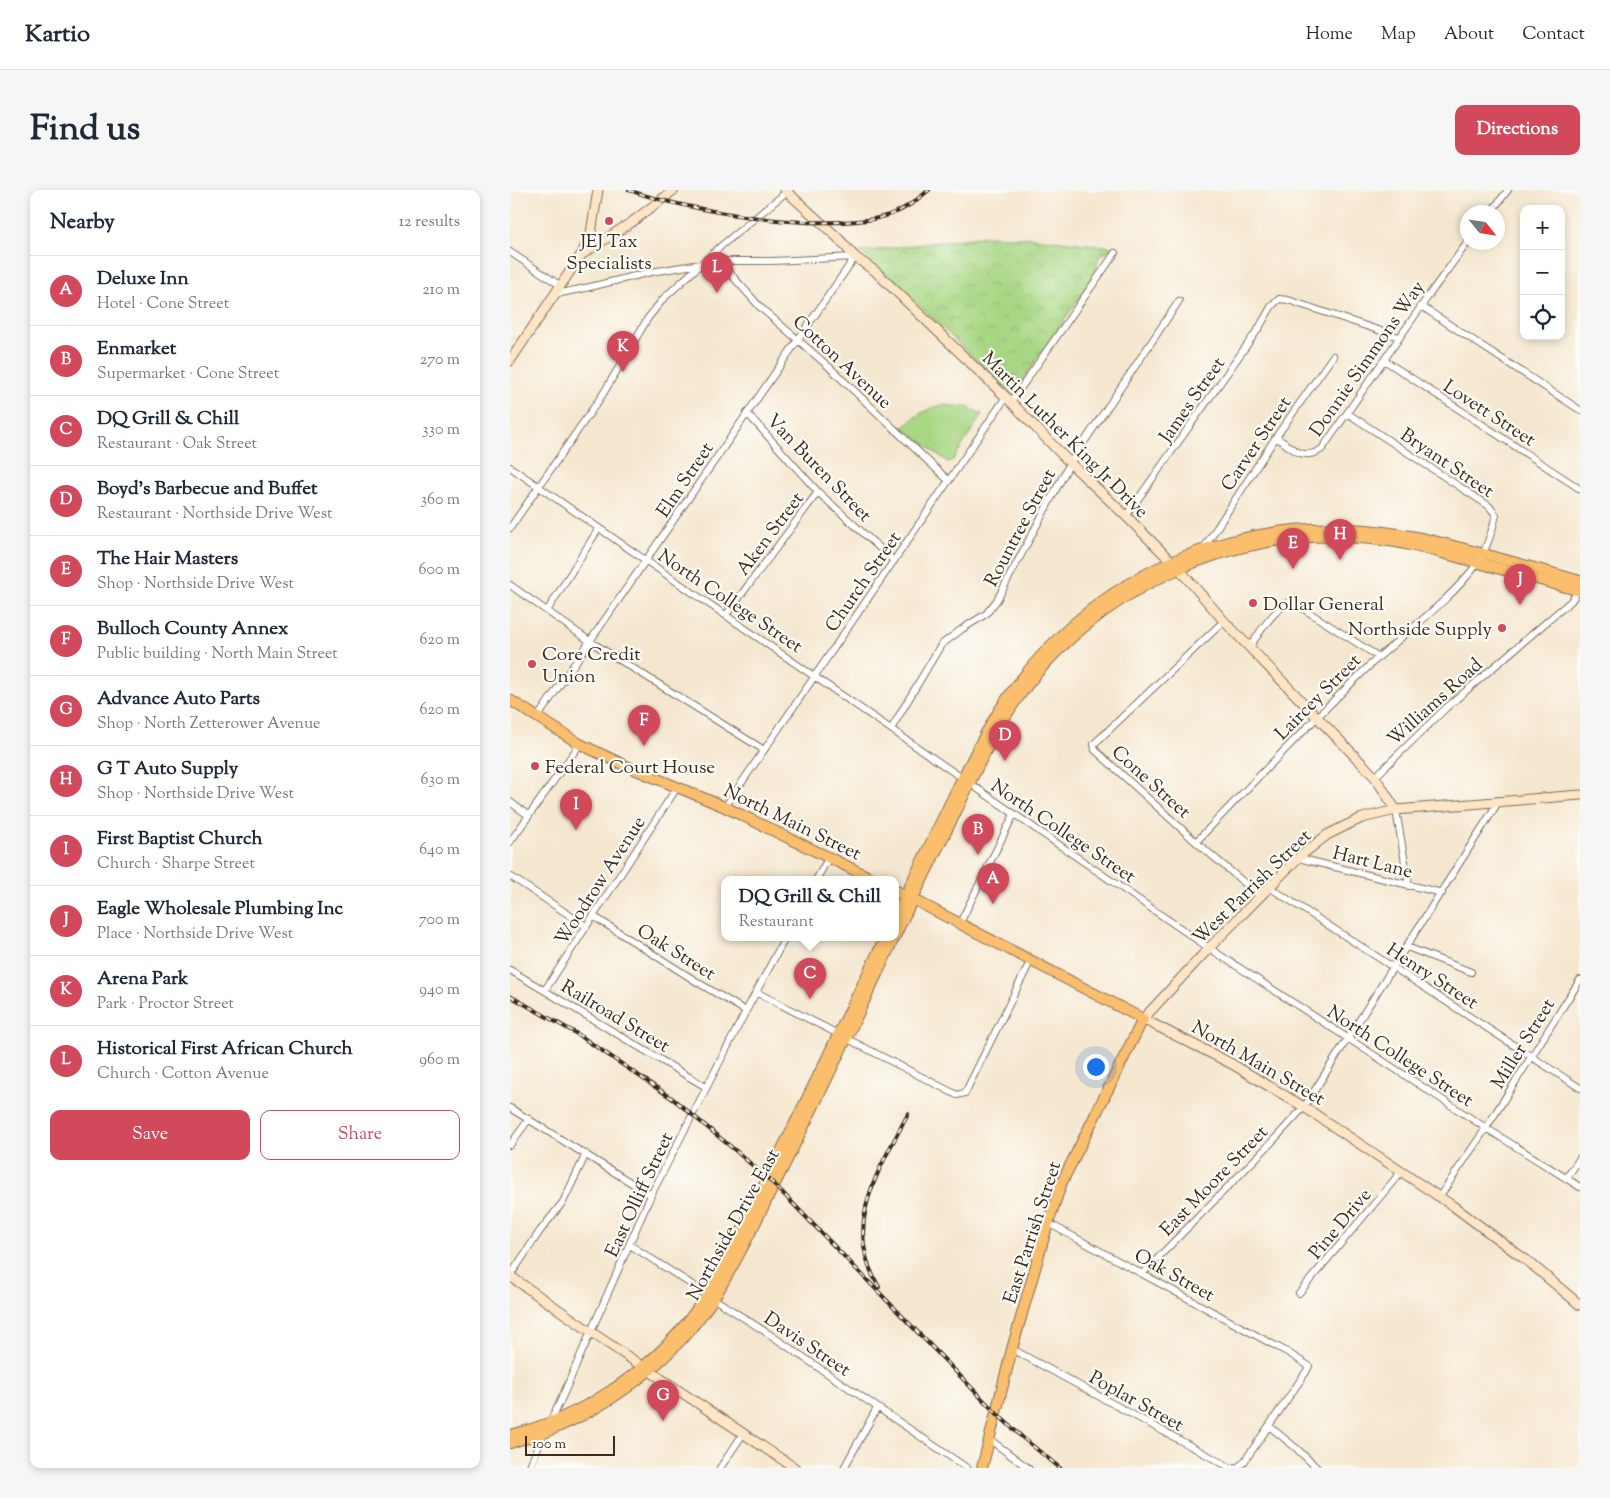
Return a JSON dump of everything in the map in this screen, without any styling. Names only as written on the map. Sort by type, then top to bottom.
[{"type":"main road","points":[[899,911],[909,897],[966,781],[990,726],[1011,693],[1041,656],[1096,606],[1139,578],[1170,561],[1231,540],[1309,528],[1337,528],[1404,535],[1580,588]]},
{"type":"main road","points":[[966,781],[1013,704],[1044,666],[1079,631],[1138,589],[1178,569],[1215,554],[1290,538],[1372,538],[1480,558]]},
{"type":"main road","name":"North Main Street","points":[[510,700],[580,744],[624,765],[725,807],[867,876]]},
{"type":"main road","name":"North Main Street","points":[[899,892],[1143,1018]]},
{"type":"main road","name":"Northside Drive East","points":[[899,926],[909,897]]},
{"type":"main road","name":"Northside Drive East","points":[[843,1035],[884,941]]},
{"type":"main road","name":"Northside Drive East","points":[[510,1443],[547,1427],[646,1368],[710,1296],[722,1268],[893,941]]},
{"type":"main road","name":"East Parrish Street","points":[[982,1468],[1012,1349],[1048,1223],[1062,1182],[1143,1018]]},
{"type":"main road","name":"Northside Drive East","points":[[510,1435],[547,1427]]},
{"type":"street","points":[[510,362],[586,247],[591,233],[598,190]]},
{"type":"street","points":[[582,254],[632,222],[674,190]]},
{"type":"street","points":[[1496,205],[1508,190]]},
{"type":"street","points":[[510,528],[602,394],[648,318],[664,298],[787,191]]},
{"type":"street","name":"Martin Luther King Jr Drive","points":[[787,191],[1009,399],[1070,463],[1178,569],[1224,622],[1375,777],[1396,810],[1410,886]]},
{"type":"street","name":"Donnie Simmons Way","points":[[1276,437],[1306,455],[1314,454],[1322,449],[1399,337],[1462,250]]},
{"type":"street","points":[[510,252],[558,290],[590,287],[651,272],[719,261],[772,261],[856,257]]},
{"type":"street","name":"Church Street","points":[[725,807],[949,481],[1115,253]]},
{"type":"street","name":"Elm Street","points":[[537,718],[591,642],[746,413],[856,257]]},
{"type":"street","name":"Cotton Avenue","points":[[719,261],[760,307],[828,366],[949,481]]},
{"type":"street","name":"James Street","points":[[1126,516],[1253,336],[1271,307],[1279,299],[1288,300],[1399,337]]},
{"type":"street","name":"Rountree Street","points":[[891,729],[941,645],[986,614],[997,600],[1070,463],[1179,302]]},
{"type":"street","points":[[1421,306],[1580,410]]},
{"type":"street","name":"Carver Street","points":[[1203,549],[1276,437],[1333,356]]},
{"type":"street","name":"Lovett Street","points":[[1384,360],[1580,488]]},
{"type":"street","name":"Van Buren Street","points":[[746,413],[818,492],[894,561]]},
{"type":"street","name":"Bryant Street","points":[[1347,413],[1489,506],[1496,515],[1480,558]]},
{"type":"street","name":"North College Street","points":[[510,466],[1209,948],[1580,1187]]},
{"type":"street","name":"Aken Street","points":[[726,615],[818,492]]},
{"type":"street","points":[[547,611],[599,528]]},
{"type":"street","name":"Laircey Street","points":[[1196,842],[1316,716],[1459,586],[1480,558]]},
{"type":"street","points":[[510,585],[591,642],[764,750]]},
{"type":"street","name":"Williams Road","points":[[1375,777],[1446,708],[1571,601],[1580,588]]},
{"type":"street","points":[[1249,647],[1276,612],[1291,601],[1379,657]]},
{"type":"street","name":"Cone Street","points":[[1224,622],[1094,744],[1095,750],[1196,842],[1260,896]]},
{"type":"street","points":[[510,842],[580,744]]},
{"type":"street","name":"Woodrow Avenue","points":[[545,990],[678,786]]},
{"type":"street","name":"West Parrish Street","points":[[1143,1018],[1298,858],[1327,836],[1346,825],[1362,818],[1396,810],[1580,795]]},
{"type":"street","name":"East Moore Street","points":[[1143,1273],[1304,1107],[1499,801]]},
{"type":"street","points":[[510,802],[528,815]]},
{"type":"street","points":[[960,923],[1014,814]]},
{"type":"street","points":[[818,876],[828,857]]},
{"type":"street","name":"Hart Lane","points":[[1298,858],[1410,886],[1442,892]]},
{"type":"street","points":[[510,876],[586,926]]},
{"type":"street","name":"Henry Street","points":[[1269,887],[1580,1088]]},
{"type":"street","name":"Oak Street","points":[[594,916],[702,985],[746,1010]]},
{"type":"street","name":"East Olliff Street","points":[[529,1468],[651,1195],[783,941]]},
{"type":"street","points":[[1407,947],[1471,972]]},
{"type":"street","points":[[756,992],[957,1095],[965,1093],[1031,960]]},
{"type":"street","name":"Railroad Street","points":[[510,970],[706,1087]]},
{"type":"street","name":"Miller Street","points":[[1440,1196],[1486,1128],[1580,980]]},
{"type":"street","name":"North Main Street","points":[[1143,1018],[1232,1064],[1304,1107],[1440,1196],[1530,1263],[1580,1305]]},
{"type":"street","points":[[510,1108],[651,1195]]},
{"type":"street","points":[[510,1145],[529,1119]]},
{"type":"street","points":[[586,1154],[562,1202],[510,1276],[795,1468]]},
{"type":"street","points":[[1566,1179],[1580,1158]]},
{"type":"street","name":"Pine Drive","points":[[1299,1293],[1401,1172]]},
{"type":"street","name":"Oak Street","points":[[1048,1223],[1143,1273],[1309,1366],[1269,1426]]},
{"type":"street","name":"Davis Street","points":[[630,1245],[772,1336],[968,1468]]},
{"type":"street","name":"Poplar Street","points":[[1012,1349],[1231,1468],[1238,1467],[1269,1426]]},
{"type":"street","points":[[844,1468],[877,1408]]},
{"type":"street","points":[[1269,1426],[1318,1468]]},
{"type":"street","points":[[720,1468],[743,1434]]},
{"type":"street","points":[[989,1439],[1028,1468]]},
{"type":"green space","points":[[987,236],[1033,238],[1113,247],[1100,255],[1096,274],[1012,395],[886,273],[860,252]]},
{"type":"green space","points":[[942,405],[967,407],[982,414],[953,460],[948,462],[903,428],[921,414]]},
{"type":"railway","points":[[629,190],[665,201],[720,212],[754,218],[806,222],[842,222],[875,219],[899,211],[929,190]]},
{"type":"railway","points":[[510,996],[579,1035],[673,1099],[736,1151],[774,1184],[995,1412],[1060,1468]]},
{"type":"railway","points":[[879,1287],[868,1264],[863,1242],[864,1220],[868,1198],[876,1177],[908,1114]]},
{"type":"place","name":"JEJ Tax Specialists","points":[[609,221]]},
{"type":"place","name":"Historical First African Church","points":[[717,293]]},
{"type":"place","name":"Arena Park","points":[[623,372]]},
{"type":"place","name":"G T Auto Supply","points":[[1340,560]]},
{"type":"place","name":"The Hair Masters","points":[[1293,569]]},
{"type":"place","name":"Dollar General","points":[[1253,603]]},
{"type":"place","name":"Eagle Wholesale Plumbing Inc","points":[[1520,605]]},
{"type":"place","name":"Northside Supply","points":[[1502,628]]},
{"type":"place","name":"Core Credit Union","points":[[532,664]]},
{"type":"place","name":"Bulloch County Annex","points":[[644,746]]},
{"type":"place","name":"Boyd's Barbecue and Buffet","points":[[1005,761]]},
{"type":"place","name":"Federal Court House","points":[[535,766]]},
{"type":"place","name":"First Baptist Church","points":[[576,830]]},
{"type":"place","name":"Enmarket","points":[[978,855]]},
{"type":"place","name":"Deluxe Inn","points":[[993,904]]},
{"type":"place","name":"DQ Grill & Chill","points":[[810,999]]},
{"type":"place","name":"Advance Auto Parts","points":[[663,1421]]}]
